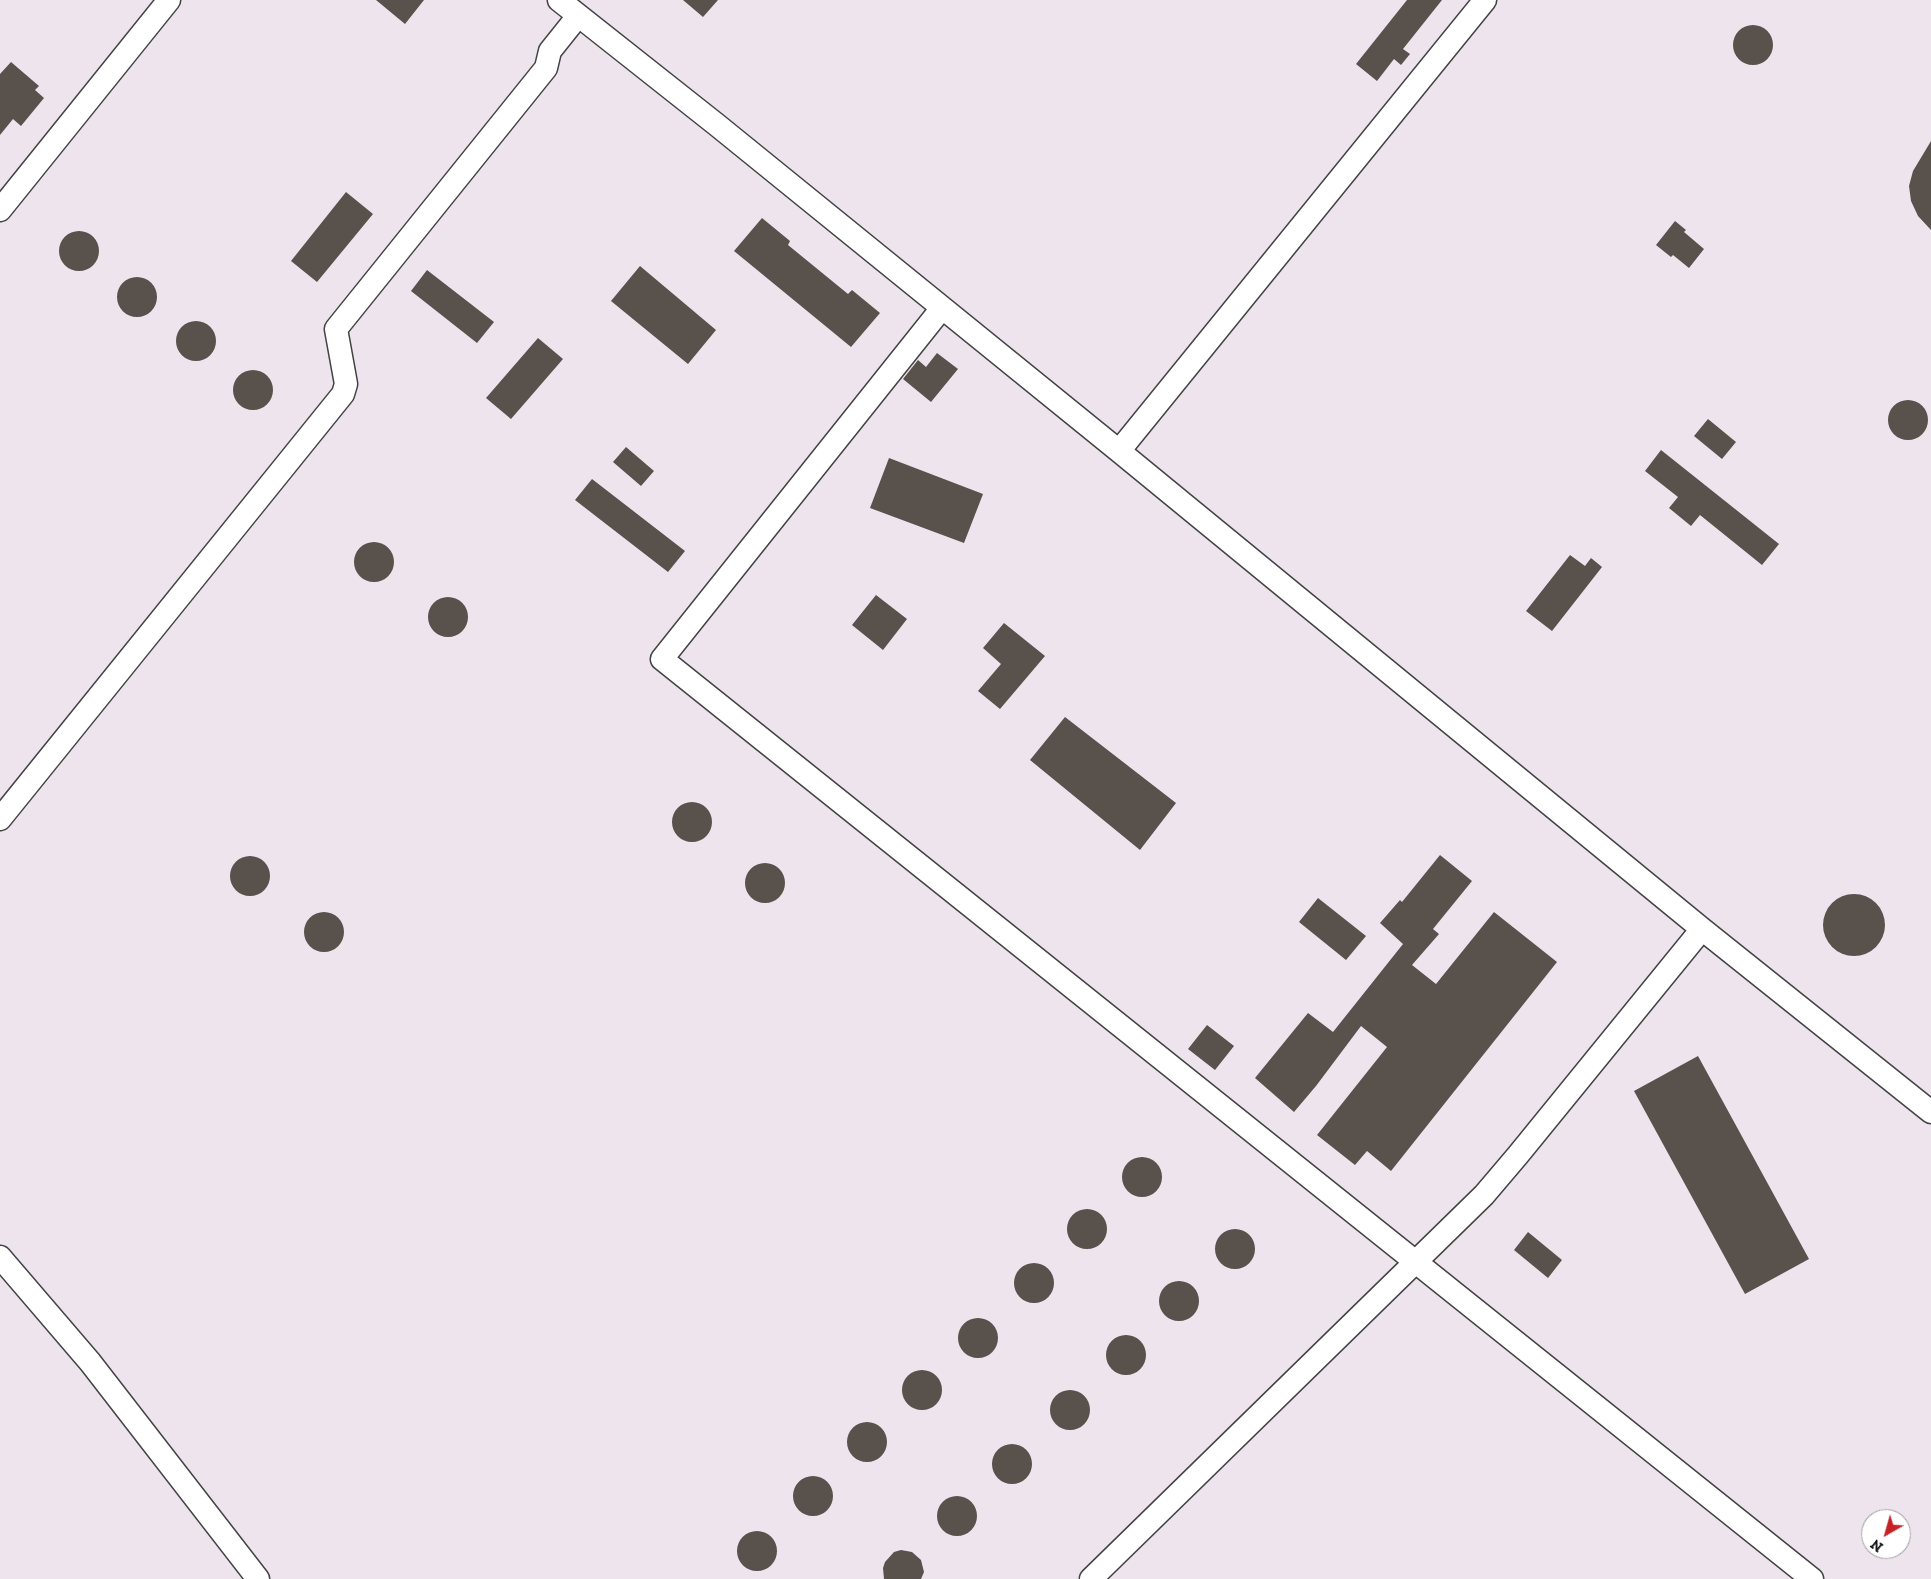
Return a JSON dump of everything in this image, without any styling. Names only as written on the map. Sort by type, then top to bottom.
[{"type":"lane","points":[[0,210],[169,0]]},
{"type":"lane","points":[[559,0],[1119,451],[1702,928],[1931,1112]]},
{"type":"lane","points":[[1119,451],[1485,0]]},
{"type":"lane","points":[[0,818],[343,394],[346,384],[336,329],[546,68],[550,51],[578,16]]},
{"type":"lane","points":[[942,308],[662,659],[1812,1579]]},
{"type":"lane","points":[[1091,1579],[1484,1194],[1518,1155],[1702,928]]},
{"type":"lane","points":[[0,1257],[90,1362],[258,1579]]},
{"type":"shaded area","points":[[0,0],[1931,0],[1931,1579],[0,1579]]},
{"type":"building","points":[[376,0],[424,0],[405,24]]},
{"type":"building","points":[[683,0],[718,0],[703,17]]},
{"type":"building","points":[[1407,0],[1442,0],[1403,49],[1410,54],[1401,65],[1394,59],[1377,81],[1356,64]]},
{"type":"building","points":[[1757,25],[1764,28],[1770,34],[1773,45],[1772,53],[1764,62],[1757,65],[1749,65],[1742,62],[1734,53],[1733,41],[1736,34],[1745,26]]},
{"type":"building","points":[[11,62],[39,86],[35,90],[44,98],[21,126],[13,119],[0,135],[0,74]]},
{"type":"building","points":[[1931,141],[1931,230],[1918,216],[1911,201],[1909,186],[1913,171]]},
{"type":"building","points":[[346,192],[373,214],[317,282],[291,261]]},
{"type":"building","points":[[762,218],[790,241],[788,245],[848,294],[852,290],[880,313],[851,347],[734,251]]},
{"type":"building","points":[[1675,221],[1686,230],[1684,232],[1704,249],[1689,268],[1673,255],[1671,257],[1656,245]]},
{"type":"building","points":[[83,231],[90,234],[96,240],[99,251],[98,259],[90,268],[83,271],[75,271],[68,268],[60,259],[59,247],[62,240],[71,232]]},
{"type":"building","points":[[640,266],[716,330],[688,364],[611,301]]},
{"type":"building","points":[[427,270],[494,322],[477,343],[411,291]]},
{"type":"building","points":[[141,277],[148,280],[154,286],[157,297],[156,305],[148,314],[141,317],[133,317],[126,314],[118,305],[117,293],[120,286],[129,278]]},
{"type":"building","points":[[200,321],[207,324],[213,330],[216,341],[215,349],[207,358],[200,361],[192,361],[185,358],[177,349],[176,337],[179,330],[188,322]]},
{"type":"building","points":[[538,338],[563,359],[511,419],[486,398]]},
{"type":"building","points":[[937,353],[958,369],[931,402],[903,379],[918,360],[926,367]]},
{"type":"building","points":[[257,370],[264,373],[270,379],[273,390],[272,398],[264,407],[257,410],[249,410],[242,407],[234,398],[233,386],[236,379],[245,371]]},
{"type":"building","points":[[1912,400],[1919,403],[1925,409],[1928,420],[1927,428],[1919,437],[1912,440],[1904,440],[1897,437],[1889,428],[1888,416],[1891,409],[1900,401]]},
{"type":"building","points":[[1708,419],[1736,442],[1722,459],[1694,436]]},
{"type":"building","points":[[626,447],[654,471],[641,486],[613,462]]},
{"type":"building","points":[[1661,450],[1779,544],[1762,565],[1700,515],[1691,526],[1669,508],[1678,497],[1645,471]]},
{"type":"building","points":[[889,458],[983,494],[964,543],[870,508]]},
{"type":"building","points":[[592,479],[685,551],[668,572],[575,500]]},
{"type":"building","points":[[378,542],[385,545],[391,551],[394,562],[393,570],[385,579],[378,582],[370,582],[363,579],[355,570],[354,558],[357,551],[366,543]]},
{"type":"building","points":[[1570,555],[1585,566],[1591,558],[1602,567],[1552,631],[1526,611]]},
{"type":"building","points":[[876,595],[907,619],[883,650],[852,625]]},
{"type":"building","points":[[452,597],[459,600],[465,606],[468,617],[467,625],[459,634],[452,637],[444,637],[437,634],[429,625],[428,613],[431,606],[440,598]]},
{"type":"building","points":[[1004,623],[1045,656],[1000,709],[978,691],[1001,664],[983,648]]},
{"type":"building","points":[[1065,717],[1176,803],[1140,850],[1030,760]]},
{"type":"building","points":[[696,802],[703,805],[709,811],[712,822],[711,830],[703,839],[696,842],[688,842],[681,839],[673,830],[672,818],[675,811],[684,803]]},
{"type":"building","points":[[1440,855],[1472,881],[1433,929],[1439,934],[1412,965],[1436,984],[1494,912],[1557,962],[1391,1171],[1367,1151],[1355,1165],[1317,1135],[1387,1047],[1361,1026],[1294,1112],[1255,1078],[1308,1013],[1333,1032],[1403,944],[1380,923],[1400,900],[1402,902]]},
{"type":"building","points":[[254,856],[261,859],[267,865],[270,876],[269,884],[261,893],[254,896],[246,896],[239,893],[231,884],[230,872],[233,865],[242,857]]},
{"type":"building","points":[[769,863],[776,866],[782,872],[785,883],[784,891],[776,900],[769,903],[761,903],[754,900],[746,891],[745,879],[748,872],[757,864]]},
{"type":"building","points":[[1854,894],[1866,896],[1876,903],[1883,913],[1885,925],[1883,937],[1876,947],[1866,954],[1854,956],[1842,954],[1832,947],[1825,937],[1823,925],[1825,913],[1832,903],[1842,896]]},
{"type":"building","points":[[1318,898],[1366,936],[1346,960],[1299,922]]},
{"type":"building","points":[[328,912],[335,915],[341,921],[344,932],[343,940],[335,949],[328,952],[320,952],[313,949],[305,940],[304,928],[307,921],[316,913]]},
{"type":"building","points":[[1207,1025],[1234,1046],[1215,1070],[1188,1049]]},
{"type":"building","points":[[1698,1056],[1809,1259],[1745,1294],[1634,1091]]},
{"type":"building","points":[[1146,1157],[1153,1160],[1159,1166],[1162,1177],[1161,1185],[1153,1194],[1146,1197],[1138,1197],[1131,1194],[1123,1185],[1122,1173],[1125,1166],[1134,1158]]},
{"type":"building","points":[[1091,1209],[1098,1212],[1104,1218],[1107,1229],[1106,1237],[1098,1246],[1091,1249],[1083,1249],[1076,1246],[1068,1237],[1067,1225],[1070,1218],[1079,1210]]},
{"type":"building","points":[[1239,1229],[1246,1232],[1252,1238],[1255,1249],[1254,1257],[1246,1266],[1239,1269],[1231,1269],[1224,1266],[1216,1257],[1215,1245],[1218,1238],[1227,1230]]},
{"type":"building","points":[[1528,1232],[1562,1260],[1548,1278],[1514,1250]]},
{"type":"building","points":[[1038,1263],[1045,1266],[1051,1272],[1054,1283],[1053,1291],[1045,1300],[1038,1303],[1030,1303],[1023,1300],[1015,1291],[1014,1279],[1017,1272],[1026,1264]]},
{"type":"building","points":[[1183,1281],[1190,1284],[1196,1290],[1199,1301],[1198,1309],[1190,1318],[1183,1321],[1175,1321],[1168,1318],[1160,1309],[1159,1297],[1162,1290],[1171,1282]]},
{"type":"building","points":[[982,1318],[989,1321],[995,1327],[998,1338],[997,1346],[989,1355],[982,1358],[974,1358],[967,1355],[959,1346],[958,1334],[961,1327],[970,1319]]},
{"type":"building","points":[[1130,1335],[1137,1338],[1143,1344],[1146,1355],[1145,1363],[1137,1372],[1130,1375],[1122,1375],[1115,1372],[1107,1363],[1106,1351],[1109,1344],[1118,1336]]},
{"type":"building","points":[[926,1370],[933,1373],[939,1379],[942,1390],[941,1398],[933,1407],[926,1410],[918,1410],[911,1407],[903,1398],[902,1386],[905,1379],[914,1371]]},
{"type":"building","points":[[1074,1390],[1081,1393],[1087,1399],[1090,1410],[1089,1418],[1081,1427],[1074,1430],[1066,1430],[1059,1427],[1051,1418],[1050,1406],[1053,1399],[1062,1391]]},
{"type":"building","points":[[871,1422],[878,1425],[884,1431],[887,1442],[886,1450],[878,1459],[871,1462],[863,1462],[856,1459],[848,1450],[847,1438],[850,1431],[859,1423]]},
{"type":"building","points":[[1016,1444],[1023,1447],[1029,1453],[1032,1464],[1031,1472],[1023,1481],[1016,1484],[1008,1484],[1001,1481],[993,1472],[992,1460],[995,1453],[1004,1445]]},
{"type":"building","points":[[817,1476],[824,1479],[830,1485],[833,1496],[832,1504],[824,1513],[817,1516],[809,1516],[802,1513],[794,1504],[793,1492],[796,1485],[805,1477]]},
{"type":"building","points":[[961,1496],[968,1499],[974,1505],[977,1516],[976,1524],[968,1533],[961,1536],[953,1536],[946,1533],[938,1524],[937,1512],[940,1505],[949,1497]]},
{"type":"building","points":[[761,1531],[768,1534],[774,1540],[777,1551],[776,1559],[768,1568],[761,1571],[753,1571],[746,1568],[738,1559],[737,1547],[740,1540],[749,1532]]},
{"type":"building","points":[[901,1550],[912,1552],[921,1560],[924,1572],[921,1579],[884,1579],[883,1568],[885,1562],[894,1552]]}]
